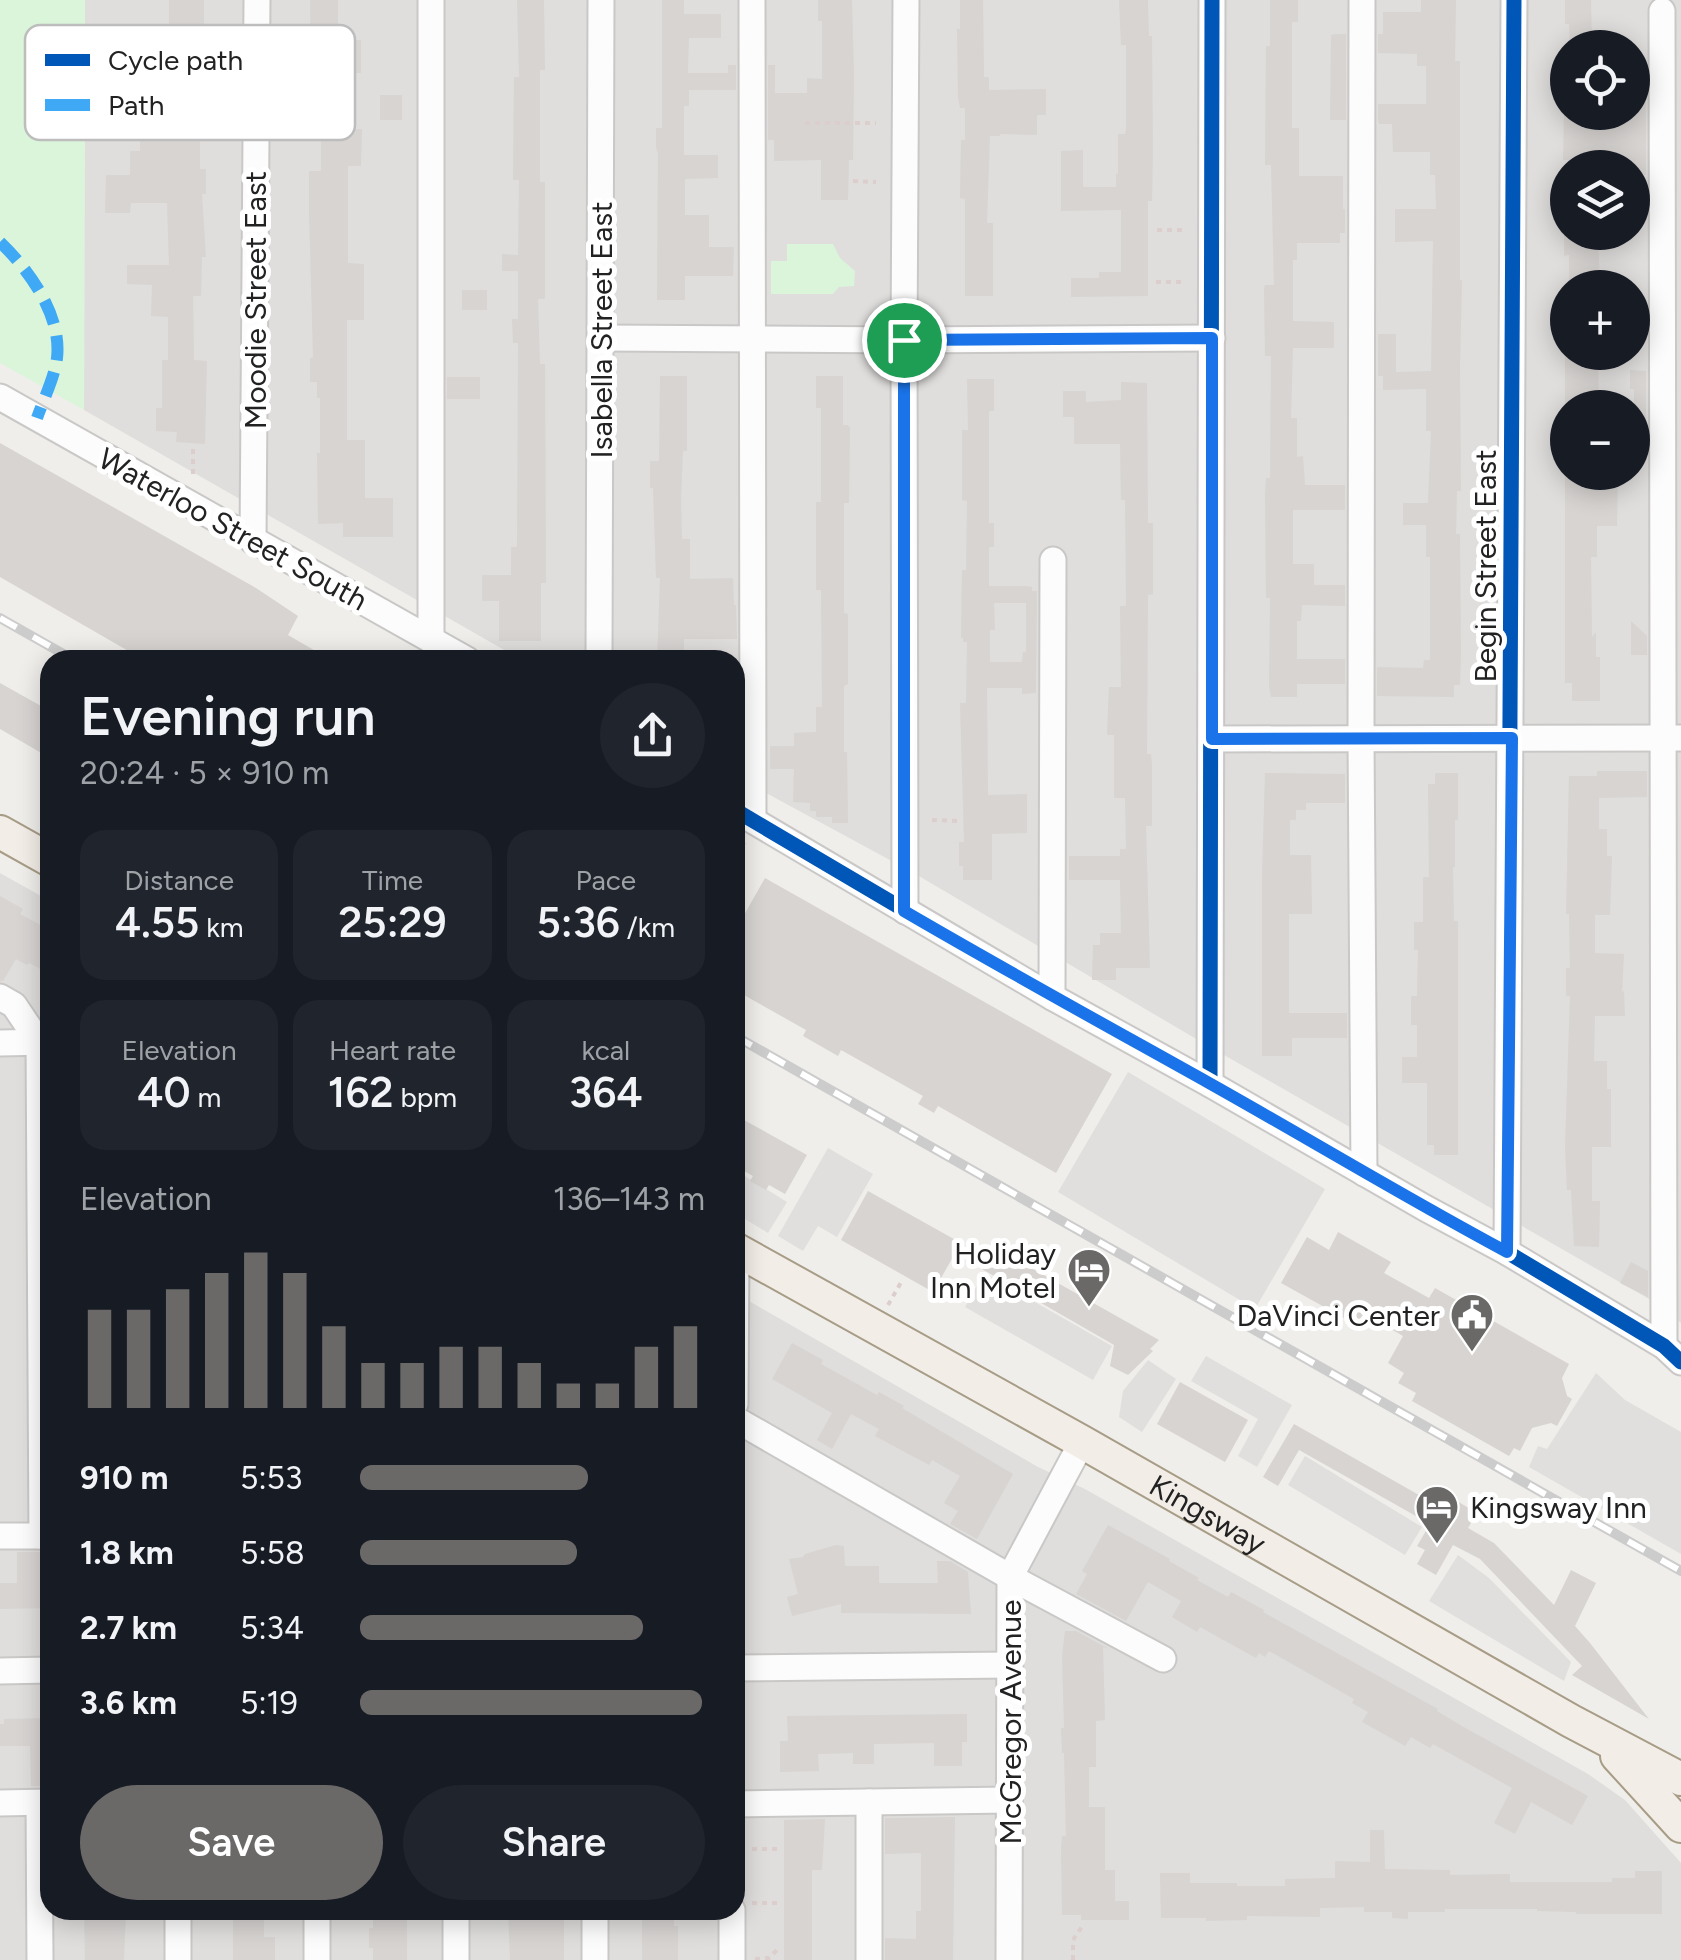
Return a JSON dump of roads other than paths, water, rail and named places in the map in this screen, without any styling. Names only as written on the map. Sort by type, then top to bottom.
[{"type":"main road","points":[[0,832],[40,854]]},
{"type":"main road","name":"Kingsway","points":[[745,1254],[1601,1738]]},
{"type":"main road","points":[[1601,1738],[1681,1775]]},
{"type":"main road","points":[[1601,1738],[1681,1826]]},
{"type":"street","name":"Moodie Street East","points":[[257,0],[257,25]]},
{"type":"street","points":[[431,0],[431,640]]},
{"type":"street","name":"Isabella Street East","points":[[599,650],[601,0]]},
{"type":"street","points":[[745,767],[754,339],[752,0]]},
{"type":"street","points":[[904,911],[906,0]]},
{"type":"street","points":[[1210,1084],[1212,0]]},
{"type":"street","points":[[1362,0],[1364,1173]]},
{"type":"street","name":"Begin Street East","points":[[1507,1252],[1514,0]]},
{"type":"street","points":[[1662,10],[1672,738],[1672,1354]]},
{"type":"street","name":"Moodie Street East","points":[[252,541],[256,140]]},
{"type":"street","points":[[602,338],[1212,338]]},
{"type":"street","name":"Waterloo Street South","points":[[0,397],[449,650]]},
{"type":"street","points":[[1052,997],[1053,560]]},
{"type":"street","points":[[1212,739],[1672,738]]},
{"type":"street","points":[[745,816],[1052,997],[1507,1252],[1672,1354]]},
{"type":"street","points":[[0,997],[14,1005],[40,1037]]},
{"type":"street","points":[[0,1043],[40,1042]]},
{"type":"street","points":[[745,1425],[1010,1577],[1163,1659]]},
{"type":"street","name":"McGregor Avenue","points":[[1009,1960],[1010,1577],[1082,1442]]},
{"type":"street","points":[[0,1536],[40,1536]]},
{"type":"street","points":[[745,1668],[1009,1666]]},
{"type":"street","points":[[0,1670],[40,1670]]},
{"type":"street","points":[[745,1804],[1009,1800]]},
{"type":"street","points":[[0,1803],[40,1802]]},
{"type":"street","points":[[869,1802],[870,1960]]},
{"type":"street","points":[[40,1960],[41,1920]]},
{"type":"street","points":[[178,1920],[178,1960]]},
{"type":"street","points":[[317,1920],[317,1960]]},
{"type":"street","points":[[456,1920],[456,1960]]},
{"type":"street","points":[[595,1920],[596,1960]]},
{"type":"street","points":[[732,1960],[739,1920]]},
{"type":"railway","points":[[0,618],[56,650]]},
{"type":"railway","points":[[745,1042],[1681,1571]]},
{"type":"place","name":"Holiday Inn Motel","points":[[1089,1308]]},
{"type":"place","name":"DaVinci Center","points":[[1472,1353]]},
{"type":"place","name":"Kingsway Inn","points":[[1437,1545]]}]
